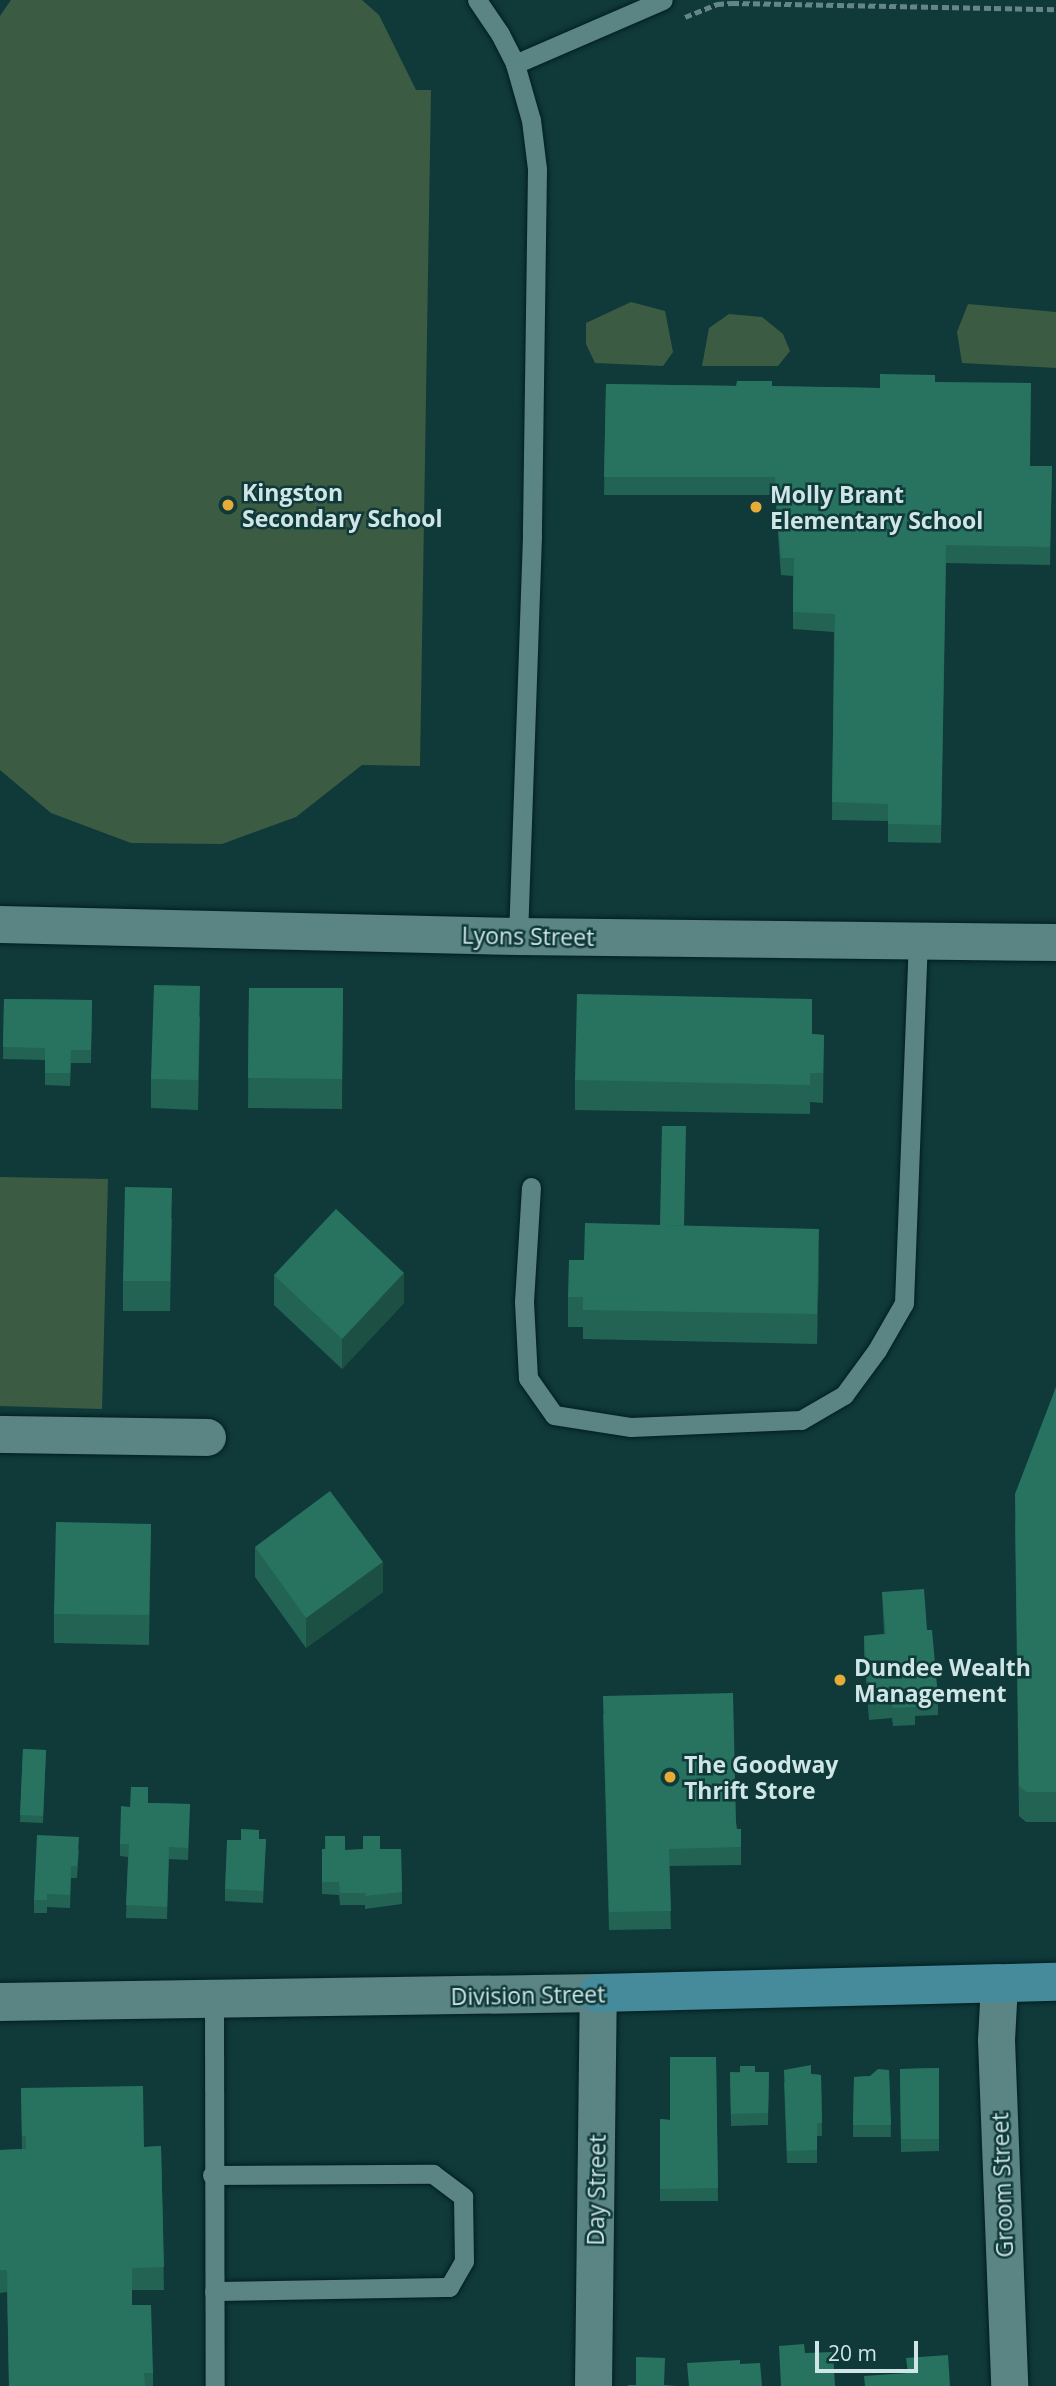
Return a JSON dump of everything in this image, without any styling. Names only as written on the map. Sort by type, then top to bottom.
[{"type":"main road","name":"Division Street","points":[[0,2002],[598,1993],[1056,1982]]},
{"type":"street","name":"Lyons Street","points":[[0,924],[518,936],[1056,942]]},
{"type":"street","points":[[0,1434],[207,1437]]},
{"type":"street","name":"Groom Street","points":[[999,1984],[996,2040],[1009,2386]]},
{"type":"street","name":"Day Street","points":[[593,2386],[598,1993]]},
{"type":"lane","points":[[477,0],[500,34],[515,64],[531,120],[537,169],[533,536],[518,936]]},
{"type":"lane","points":[[515,64],[663,0]]},
{"type":"lane","points":[[531,1187],[524,1302],[528,1378],[554,1415],[631,1427],[801,1420],[844,1395],[877,1350],[904,1303],[918,940]]},
{"type":"lane","points":[[214,2000],[212,2175],[215,2386]]},
{"type":"lane","points":[[212,2175],[433,2174],[463,2197],[464,2261],[449,2287],[214,2291]]},
{"type":"path","points":[[680,19],[717,4],[732,3],[1056,9]]},
{"type":"green space","name":"Kingston Secondary School","points":[[11,0],[362,0],[379,15],[416,90],[431,90],[420,766],[362,765],[296,817],[222,844],[131,843],[51,813],[0,770],[0,16]]},
{"type":"green space","points":[[631,302],[665,311],[673,352],[663,366],[595,363],[586,344],[586,323]]},
{"type":"green space","points":[[968,304],[1056,312],[1056,368],[962,363],[957,332]]},
{"type":"green space","points":[[729,314],[762,317],[783,334],[790,351],[778,366],[702,366],[709,328]]},
{"type":"green space","points":[[0,1177],[108,1179],[102,1409],[0,1406]]},
{"type":"building","name":"Molly Brant Elementary School","points":[[880,374],[935,375],[935,382],[1031,383],[1030,466],[1052,466],[1050,547],[946,545],[941,825],[888,824],[888,804],[832,802],[835,614],[793,612],[794,558],[781,558],[775,477],[604,477],[606,384],[736,386],[737,381],[772,381],[772,386],[880,388]]},
{"type":"building","points":[[154,985],[200,986],[198,1080],[151,1079]]},
{"type":"building","points":[[249,988],[343,988],[342,1079],[248,1078]]},
{"type":"building","points":[[577,994],[812,999],[812,1034],[824,1035],[823,1073],[810,1073],[810,1085],[575,1080]]},
{"type":"building","points":[[4,999],[92,1000],[91,1050],[71,1050],[70,1073],[45,1073],[45,1048],[3,1047]]},
{"type":"building","points":[[662,1126],[686,1126],[684,1226],[660,1225]]},
{"type":"building","points":[[125,1187],[172,1188],[170,1281],[123,1281]]},
{"type":"building","points":[[336,1209],[404,1273],[342,1339],[274,1275]]},
{"type":"building","points":[[585,1223],[819,1229],[817,1314],[583,1310],[583,1297],[568,1297],[569,1260],[584,1260]]},
{"type":"building","points":[[1056,1387],[1056,1792],[1026,1792],[1019,1786],[1015,1494]]},
{"type":"building","points":[[330,1491],[383,1562],[306,1618],[255,1547]]},
{"type":"building","points":[[56,1522],[151,1524],[149,1615],[54,1614]]},
{"type":"building","points":[[924,1589],[927,1630],[932,1630],[938,1697],[914,1698],[915,1707],[893,1708],[892,1700],[869,1702],[864,1636],[886,1634],[882,1592]]},
{"type":"building","name":"The Goodway Thrift Store","points":[[733,1693],[736,1822],[737,1829],[741,1829],[741,1847],[669,1849],[671,1911],[609,1912],[603,1696]]},
{"type":"building","points":[[23,1749],[46,1750],[43,1816],[20,1815]]},
{"type":"building","points":[[131,1787],[148,1787],[148,1803],[190,1804],[188,1848],[169,1847],[167,1907],[126,1905],[129,1844],[120,1844],[121,1806],[130,1807]]},
{"type":"building","points":[[241,1829],[259,1830],[259,1839],[266,1839],[263,1891],[225,1889],[227,1840],[241,1840]]},
{"type":"building","points":[[37,1835],[79,1837],[77,1866],[71,1866],[70,1895],[47,1894],[47,1900],[34,1900]]},
{"type":"building","points":[[325,1836],[345,1836],[345,1850],[363,1849],[363,1836],[380,1836],[380,1849],[401,1849],[402,1892],[365,1896],[366,1893],[340,1893],[339,1882],[322,1882],[322,1849],[326,1849]]},
{"type":"building","points":[[670,2057],[716,2057],[718,2188],[660,2189],[660,2119],[670,2120]]},
{"type":"building","points":[[811,2065],[811,2074],[821,2075],[822,2123],[817,2123],[817,2150],[787,2151],[784,2070]]},
{"type":"building","points":[[740,2066],[755,2066],[755,2072],[769,2072],[768,2113],[731,2114],[730,2072],[740,2073]]},
{"type":"building","points":[[939,2068],[939,2139],[901,2139],[900,2069]]},
{"type":"building","points":[[878,2069],[889,2070],[891,2125],[853,2125],[854,2077],[870,2076]]},
{"type":"building","points":[[143,2086],[144,2147],[161,2146],[164,2267],[132,2268],[132,2305],[151,2305],[153,2373],[144,2373],[145,2386],[9,2386],[7,2270],[0,2270],[0,2150],[26,2149],[26,2136],[22,2136],[21,2088]]},
{"type":"building","points":[[804,2344],[805,2353],[833,2352],[835,2386],[781,2386],[779,2346]]},
{"type":"building","points":[[948,2355],[950,2386],[865,2386],[864,2376],[908,2373],[906,2358]]},
{"type":"building","points":[[636,2357],[665,2358],[664,2385],[677,2386],[628,2386],[636,2385]]},
{"type":"building","points":[[740,2360],[740,2364],[760,2363],[762,2386],[689,2386],[687,2363]]},
{"type":"place","name":"Kingston Secondary School","points":[[228,505]]},
{"type":"place","name":"Molly Brant Elementary School","points":[[756,507]]},
{"type":"place","name":"Dundee Wealth Management","points":[[840,1680]]},
{"type":"place","name":"The Goodway Thrift Store","points":[[670,1777]]}]
